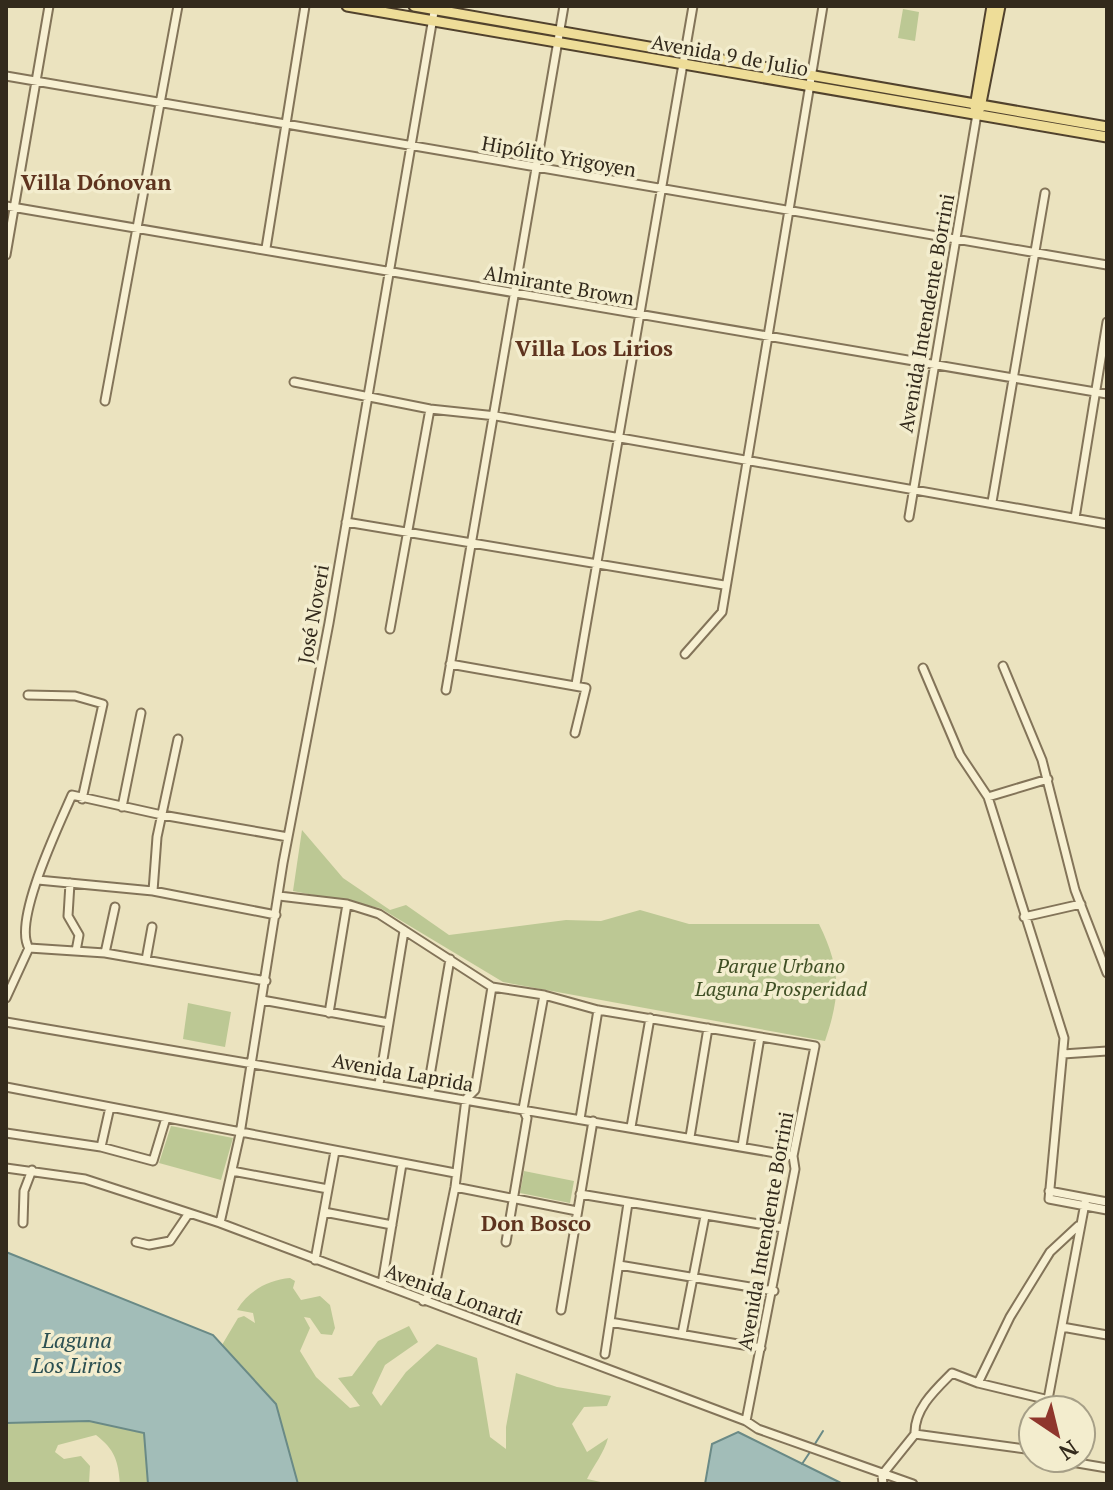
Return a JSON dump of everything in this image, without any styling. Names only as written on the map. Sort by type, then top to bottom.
[{"type":"main road","name":"Avenida 9 de Julio","points":[[347,6],[434,12]]},
{"type":"main road","name":"Avenida 9 de Julio","points":[[414,6],[559,38],[811,76],[1107,127]]},
{"type":"main road","points":[[977,114],[992,6]]},
{"type":"main road","points":[[978,104],[1000,6]]},
{"type":"main road","name":"Avenida 9 de Julio","points":[[684,59],[809,88],[1107,137]]},
{"type":"street","points":[[6,255],[10,206],[49,6]]},
{"type":"street","points":[[105,401],[140,227],[178,6]]},
{"type":"street","points":[[266,248],[305,6]]},
{"type":"street","points":[[446,690],[496,416],[564,6]]},
{"type":"street","points":[[576,684],[693,6]]},
{"type":"street","points":[[685,654],[722,612],[724,585],[823,6]]},
{"type":"street","name":"José Noveri","points":[[220,1223],[240,1134],[305,738],[346,522],[434,12]]},
{"type":"street","name":"Hipólito Yrigoyen","points":[[6,76],[1107,265]]},
{"type":"street","name":"Avenida Intendente Borrini","points":[[909,517],[977,114]]},
{"type":"street","points":[[992,502],[1045,193]]},
{"type":"street","name":"Almirante Brown","points":[[10,206],[1107,394]]},
{"type":"street","points":[[1075,518],[1107,322]]},
{"type":"street","points":[[294,382],[430,409],[496,416],[1107,524]]},
{"type":"street","points":[[390,629],[430,409]]},
{"type":"street","points":[[346,522],[724,585]]},
{"type":"street","points":[[450,664],[586,688],[575,733]]},
{"type":"street","points":[[1003,666],[1048,779],[1081,904],[1107,973]]},
{"type":"street","points":[[923,668],[960,755],[988,797],[1064,1038],[1049,1195],[1107,1202]]},
{"type":"street","points":[[28,695],[75,696],[103,704],[82,799]]},
{"type":"street","points":[[122,807],[141,713]]},
{"type":"street","points":[[153,891],[162,815],[178,739]]},
{"type":"street","points":[[988,797],[1048,779]]},
{"type":"street","points":[[29,948],[24,941],[25,924],[47,844],[72,795],[162,815],[288,837]]},
{"type":"street","points":[[38,880],[153,891],[276,915]]},
{"type":"street","points":[[70,883],[68,916],[79,935],[76,951]]},
{"type":"street","points":[[279,896],[347,904],[379,914],[492,987],[544,995],[598,1010],[760,1037],[742,1146]]},
{"type":"street","points":[[329,1013],[347,904]]},
{"type":"street","points":[[1024,917],[1081,904]]},
{"type":"street","points":[[105,953],[115,907]]},
{"type":"street","points":[[146,960],[152,927]]},
{"type":"street","points":[[379,1084],[404,931]]},
{"type":"street","points":[[29,948],[105,953],[266,981]]},
{"type":"street","points":[[6,998],[29,948]]},
{"type":"street","points":[[427,1093],[450,959]]},
{"type":"street","points":[[423,1301],[434,1291],[455,1187],[466,1099],[475,1090],[492,987]]},
{"type":"street","points":[[506,1242],[527,1118],[523,1109],[544,995]]},
{"type":"street","points":[[262,1000],[389,1023]]},
{"type":"street","points":[[580,1119],[598,1010]]},
{"type":"street","points":[[631,1127],[650,1018]]},
{"type":"street","name":"Avenida Laprida","points":[[6,1022],[252,1061],[793,1156]]},
{"type":"street","points":[[690,1137],[708,1028]]},
{"type":"street","name":"Avenida Intendente Borrini","points":[[746,1421],[774,1291],[795,1169],[793,1156],[815,1046],[760,1037]]},
{"type":"street","points":[[1063,1054],[1107,1051]]},
{"type":"street","points":[[6,1087],[455,1173]]},
{"type":"street","points":[[101,1147],[110,1107]]},
{"type":"street","points":[[6,1133],[101,1147],[153,1161],[166,1118]]},
{"type":"street","points":[[561,1310],[593,1121]]},
{"type":"street","points":[[315,1260],[335,1151]]},
{"type":"street","points":[[382,1284],[402,1164]]},
{"type":"street","name":"Avenida Lonardi","points":[[6,1168],[85,1179],[220,1223],[746,1421],[758,1429],[882,1480],[913,1484]]},
{"type":"street","points":[[23,1223],[24,1191],[32,1170]]},
{"type":"street","points":[[232,1171],[328,1189]]},
{"type":"street","points":[[455,1187],[577,1211]]},
{"type":"street","points":[[580,1194],[783,1228]]},
{"type":"street","points":[[1085,1201],[1107,1210]]},
{"type":"street","points":[[1050,1394],[1085,1201]]},
{"type":"street","points":[[605,1354],[628,1203]]},
{"type":"street","points":[[324,1212],[392,1225]]},
{"type":"street","points":[[136,1242],[149,1245],[170,1241],[189,1213]]},
{"type":"street","points":[[682,1334],[705,1216]]},
{"type":"street","points":[[978,1383],[1010,1317],[1050,1252],[1080,1225]]},
{"type":"street","points":[[619,1265],[774,1291]]},
{"type":"street","points":[[610,1322],[761,1348]]},
{"type":"street","points":[[1062,1327],[1107,1335]]},
{"type":"street","points":[[882,1480],[915,1434],[914,1426],[928,1396],[952,1373],[1024,1394]]},
{"type":"street","points":[[915,1434],[1017,1448]]},
{"type":"green space","points":[[903,9],[919,12],[915,41],[898,38]]},
{"type":"green space","name":"Parque Urbano Laguna Prosperidad","points":[[302,830],[343,878],[390,910],[406,905],[449,935],[566,920],[601,921],[640,910],[689,924],[819,924],[835,968],[836,982],[834,1009],[825,1041],[503,982],[380,908],[293,891]]},
{"type":"green space","points":[[188,1003],[231,1012],[225,1047],[183,1039]]},
{"type":"green space","points":[[171,1126],[233,1138],[221,1180],[159,1163]]},
{"type":"green space","points":[[524,1171],[574,1181],[570,1203],[520,1193]]},
{"type":"green space","points":[[290,1278],[295,1281],[293,1288],[301,1300],[320,1296],[330,1305],[335,1328],[332,1335],[321,1334],[310,1318],[304,1317],[310,1328],[300,1351],[316,1377],[350,1408],[360,1406],[338,1378],[352,1376],[378,1341],[409,1326],[418,1342],[385,1365],[372,1393],[381,1406],[406,1372],[437,1344],[477,1358],[490,1437],[506,1449],[506,1427],[516,1373],[557,1387],[611,1396],[607,1406],[584,1407],[572,1424],[587,1452],[608,1438],[587,1479],[610,1484],[298,1484],[276,1404],[222,1345],[238,1318],[244,1316],[255,1323],[253,1313],[237,1310],[247,1297],[266,1284]]},
{"type":"green space","points":[[89,1421],[144,1433],[148,1484],[120,1484],[114,1456],[96,1435],[58,1445],[55,1452],[64,1459],[81,1456],[90,1466],[89,1484],[6,1484],[6,1423]]},
{"type":"water","name":"Laguna Los Lirios","points":[[6,1252],[213,1335],[276,1404],[298,1484],[148,1484],[144,1433],[89,1421],[6,1423]]},
{"type":"water","points":[[738,1432],[843,1484],[705,1484],[712,1444]]},
{"type":"waterway","points":[[813,1447],[823,1431]]},
{"type":"waterway","points":[[802,1464],[810,1452]]},
{"type":"district","name":"Villa Dónovan","points":[[96,181]]},
{"type":"district","name":"Villa Los Lirios","points":[[594,347]]},
{"type":"district","name":"Don Bosco","points":[[536,1222]]}]
